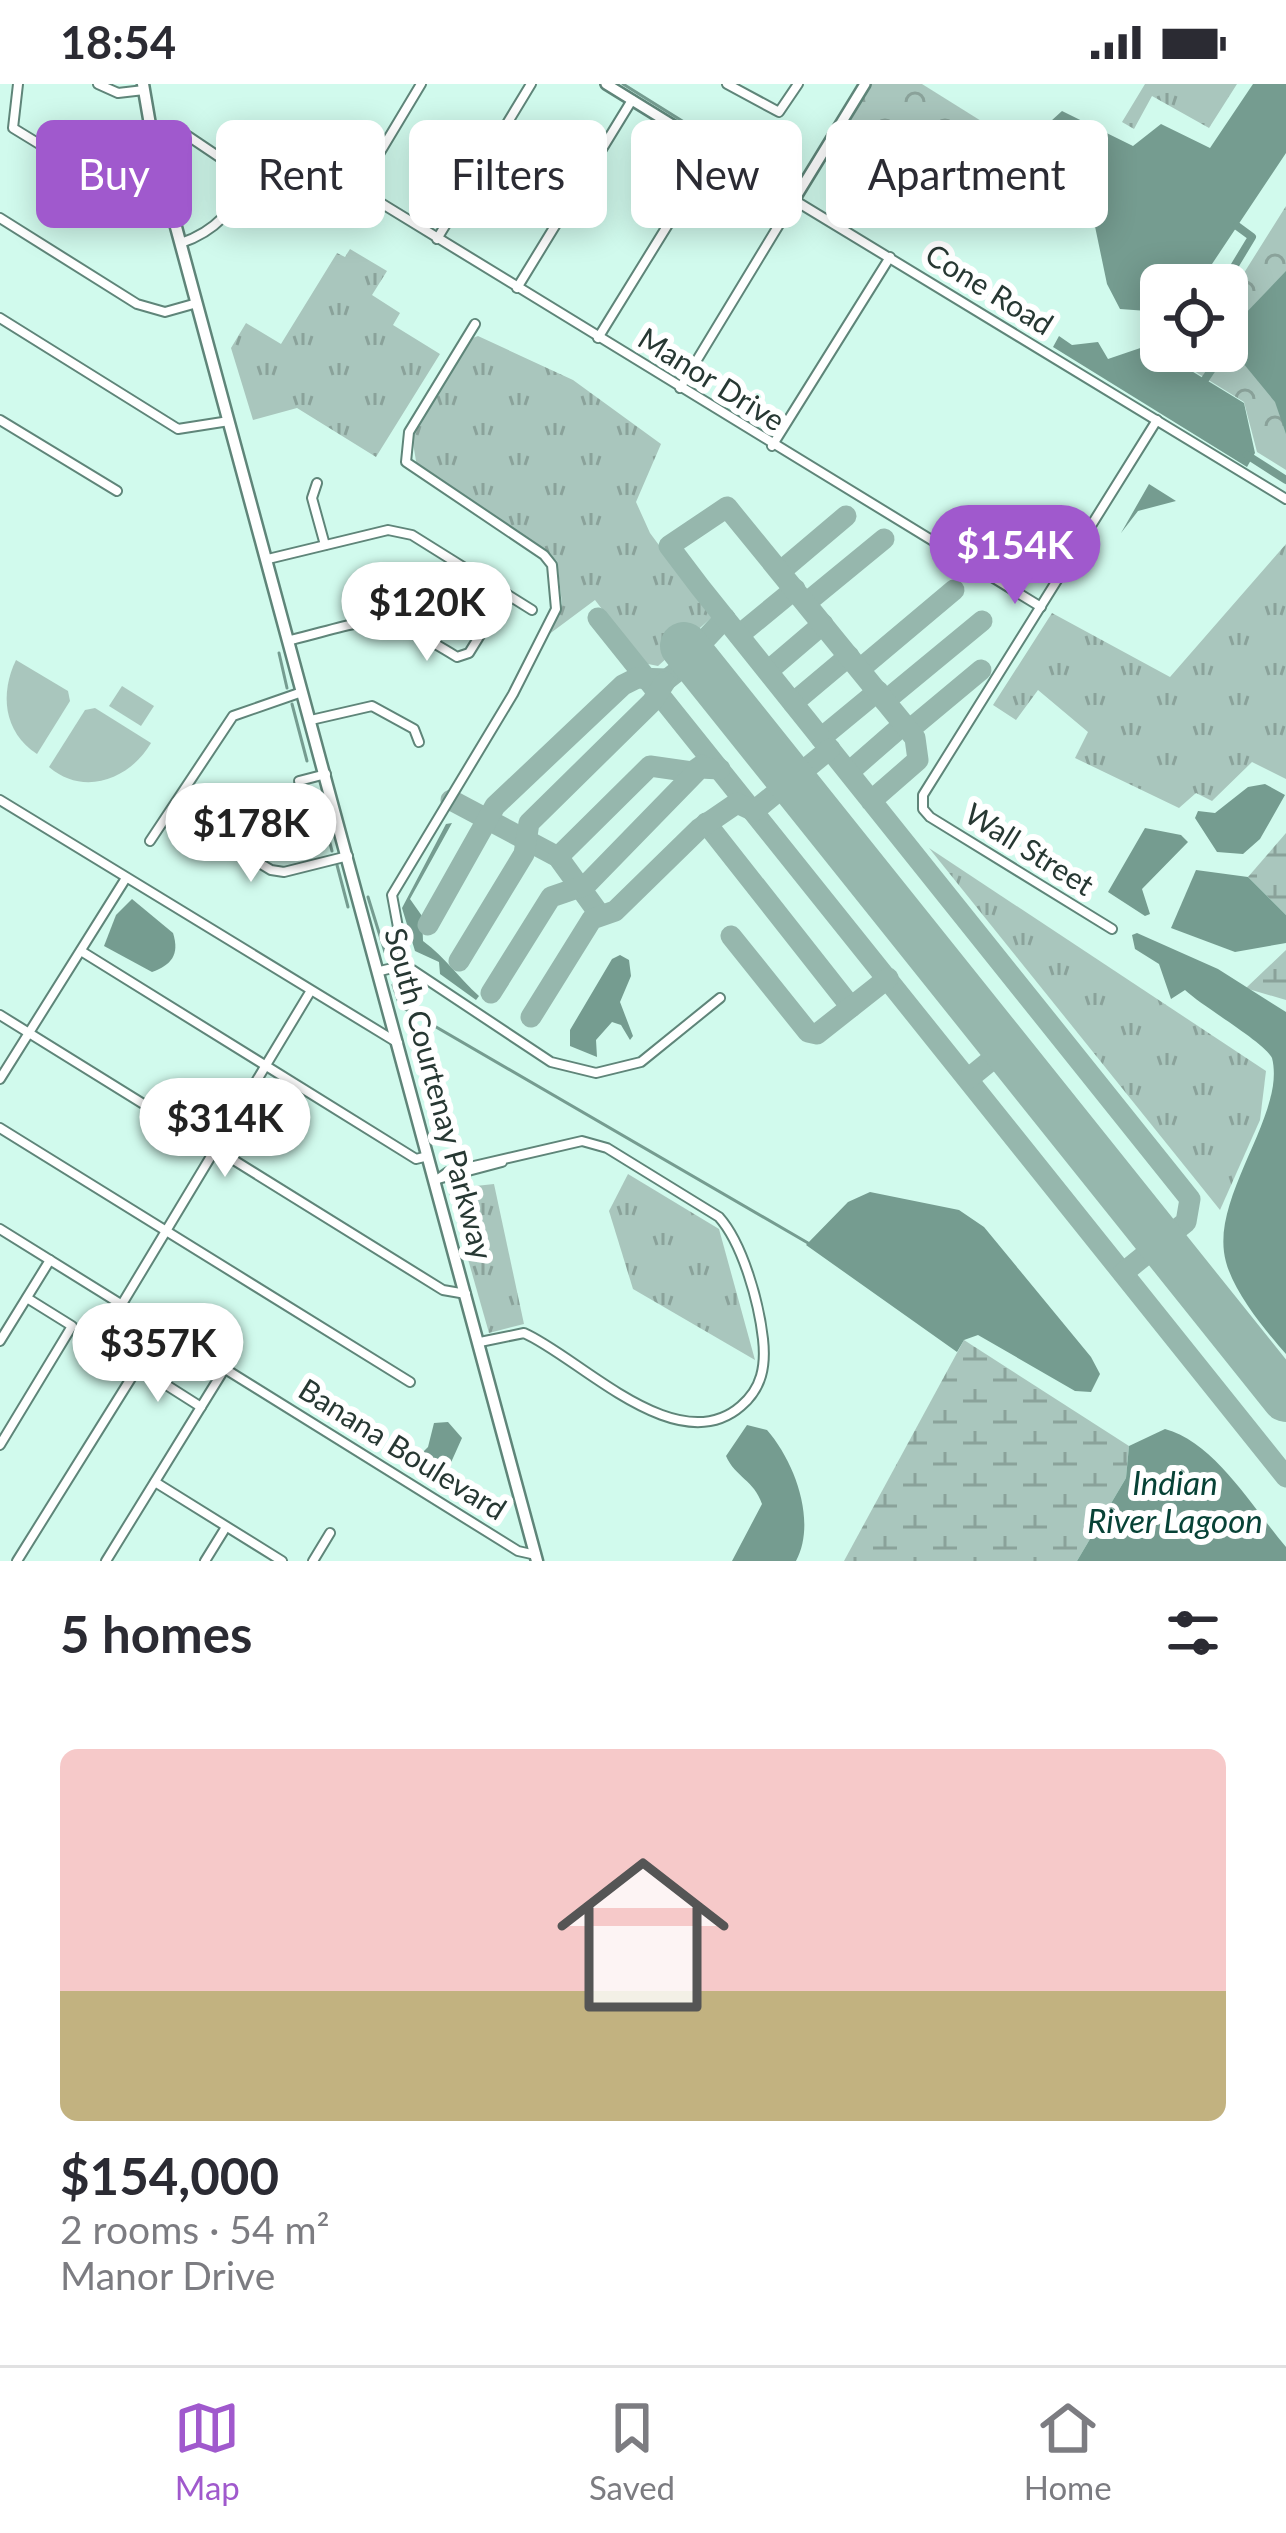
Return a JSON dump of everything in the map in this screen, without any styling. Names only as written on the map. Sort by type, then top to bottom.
[{"type":"main road","name":"South Courtenay Parkway","points":[[143,87],[149,120]]},
{"type":"main road","name":"South Courtenay Parkway","points":[[177,228],[537,1558]]},
{"type":"street","points":[[18,84],[13,128],[36,142]]},
{"type":"street","points":[[98,84],[118,93],[143,87]]},
{"type":"street","name":"Manor Drive","points":[[422,84],[358,189],[1041,607]]},
{"type":"street","points":[[437,239],[531,84]]},
{"type":"street","name":"Cone Road","points":[[606,84],[665,120]]},
{"type":"street","points":[[727,84],[778,112],[798,84]]},
{"type":"street","points":[[802,187],[865,84]]},
{"type":"street","points":[[517,289],[632,100]]},
{"type":"street","points":[[181,243],[217,226],[242,185],[243,173],[192,139]]},
{"type":"street","name":"Cone Road","points":[[802,205],[1286,500]]},
{"type":"street","points":[[0,218],[137,304],[165,311],[196,303]]},
{"type":"street","points":[[597,338],[665,228]]},
{"type":"street","points":[[680,388],[777,228]]},
{"type":"street","points":[[772,446],[890,257]]},
{"type":"street","points":[[0,318],[178,429],[229,421]]},
{"type":"street","points":[[475,324],[409,432],[406,462],[544,555],[552,565],[559,597],[513,694],[392,895],[405,964],[551,1062],[596,1073],[641,1062],[720,998]]},
{"type":"street","points":[[0,419],[117,491]]},
{"type":"street","points":[[1041,607],[1156,420]]},
{"type":"street","points":[[316,484],[311,498],[325,545]]},
{"type":"street","points":[[268,559],[388,530],[412,535],[532,610]]},
{"type":"street","points":[[291,640],[375,619],[400,622],[457,657],[469,653],[506,593]]},
{"type":"street","name":"Wall Street","points":[[1041,607],[923,794],[923,809],[1112,929]]},
{"type":"street","points":[[150,841],[233,716],[303,692]]},
{"type":"street","points":[[311,720],[371,706],[414,729],[419,742]]},
{"type":"street","points":[[299,781],[326,774]]},
{"type":"street","points":[[0,800],[400,1043]]},
{"type":"street","points":[[172,812],[271,870],[284,872],[348,856]]},
{"type":"street","points":[[0,1078],[126,878]]},
{"type":"street","points":[[81,950],[416,1159],[430,1156]]},
{"type":"street","points":[[380,971],[405,964]]},
{"type":"street","points":[[122,1304],[310,992]]},
{"type":"street","points":[[0,1016],[443,1290],[468,1294]]},
{"type":"street","points":[[0,1127],[410,1382]]},
{"type":"street","points":[[438,1179],[451,1180],[582,1141],[607,1148],[719,1217],[737,1251],[762,1331],[765,1365],[738,1409],[715,1419],[687,1420],[620,1395],[524,1333],[480,1342]]},
{"type":"street","name":"Banana Boulevard","points":[[0,1228],[518,1551],[537,1558]]},
{"type":"street","points":[[0,1341],[50,1260]]},
{"type":"street","points":[[0,1444],[72,1326],[27,1298]]},
{"type":"street","points":[[17,1561],[138,1366],[201,1407]]},
{"type":"street","points":[[106,1561],[225,1368]]},
{"type":"street","points":[[155,1482],[283,1561]]},
{"type":"street","points":[[205,1561],[226,1527]]},
{"type":"street","points":[[313,1561],[330,1533]]},
{"type":"green space","points":[[872,84],[922,84],[980,120],[850,120]]},
{"type":"green space","points":[[1145,84],[1237,84],[1209,128],[1152,96],[1134,129],[1122,122]]},
{"type":"green space","points":[[1286,206],[1286,470],[1257,452],[1244,402],[1196,372],[1248,372],[1248,267]]},
{"type":"green space","points":[[350,249],[387,271],[372,295],[400,313],[393,325],[440,354],[376,457],[297,408],[253,420],[231,348],[246,323],[281,344],[337,253],[345,257]]},
{"type":"green space","points":[[478,336],[573,380],[661,444],[636,502],[650,533],[712,617],[658,666],[643,663],[595,600],[548,635],[562,604],[557,561],[417,467],[412,437],[470,339]]},
{"type":"green space","points":[[1286,544],[1286,779],[1252,762],[1212,801],[1196,793],[1179,808],[1075,758],[1088,732],[1038,690],[1016,720],[993,705],[1052,613],[1170,677]]},
{"type":"green space","points":[[16,660],[68,691],[70,701],[37,754],[17,735],[8,711],[8,686]]},
{"type":"green space","points":[[122,686],[154,706],[141,726],[109,706]]},
{"type":"green space","points":[[95,708],[151,743],[119,774],[105,780],[77,781],[49,767],[85,710]]},
{"type":"green space","points":[[1286,833],[1286,915],[1248,877]]},
{"type":"green space","points":[[929,848],[1266,1071],[1260,1120],[1220,1210]]},
{"type":"green space","points":[[1286,950],[1286,1000],[1245,988],[1246,988]]},
{"type":"green space","points":[[628,1174],[719,1229],[755,1360],[633,1289],[609,1211]]},
{"type":"green space","points":[[494,1184],[524,1324],[489,1333],[448,1189]]},
{"type":"green space","points":[[964,1340],[1129,1446],[1126,1478],[1077,1561],[844,1561]]},
{"type":"water","points":[[1253,84],[1286,84],[1286,153],[1212,264],[1140,264],[1140,310],[1120,309],[1107,284],[1095,228],[1108,228],[1108,134],[1133,146],[1161,124],[1210,148]]},
{"type":"water","points":[[1062,111],[1080,120],[1052,120]]},
{"type":"water","points":[[1286,271],[1286,434],[1275,402],[1248,369],[1248,311]]},
{"type":"water","points":[[1059,336],[1072,345],[1098,342],[1108,359],[1140,348],[1140,372],[1193,372],[1244,403],[1255,453],[1247,467],[1053,347]]},
{"type":"water","points":[[1149,484],[1176,501],[1138,511],[1121,533]]},
{"type":"water","points":[[1265,784],[1285,795],[1260,839],[1243,854],[1217,852],[1195,818],[1198,811],[1215,813],[1248,787]]},
{"type":"water","points":[[452,823],[410,899],[422,916],[423,941],[479,996],[476,1000],[440,974],[439,962],[415,951],[402,908],[446,824]]},
{"type":"water","points":[[1145,828],[1181,835],[1188,842],[1142,889],[1150,914],[1145,916],[1108,892]]},
{"type":"water","points":[[1196,870],[1248,877],[1286,915],[1286,943],[1235,952],[1171,928]]},
{"type":"water","points":[[132,899],[173,933],[172,958],[152,972],[104,946],[116,915]]},
{"type":"water","points":[[1137,933],[1218,969],[1286,1012],[1286,1354],[1240,1293],[1224,1252],[1230,1203],[1269,1102],[1272,1058],[1185,990],[1171,999],[1159,964],[1135,949],[1132,935]]},
{"type":"water","points":[[620,955],[629,960],[631,976],[620,1002],[633,1036],[630,1040],[621,1025],[612,1022],[596,1040],[597,1057],[570,1046],[570,1030],[612,959]]},
{"type":"water","points":[[870,1192],[959,1210],[984,1227],[1091,1357],[1100,1374],[1091,1392],[1075,1391],[978,1335],[964,1340],[957,1352],[806,1245],[848,1202]]},
{"type":"water","points":[[448,1422],[462,1438],[440,1487],[411,1464],[428,1447],[434,1423]]},
{"type":"water","points":[[747,1425],[767,1430],[794,1475],[804,1529],[796,1561],[732,1561],[762,1504],[726,1456]]},
{"type":"water","name":"Indian River Lagoon","points":[[1165,1429],[1183,1436],[1217,1462],[1286,1547],[1286,1561],[1077,1561],[1126,1478],[1129,1446]]},
{"type":"waterway","points":[[623,84],[681,120]]},
{"type":"waterway","points":[[1236,264],[1252,237],[1237,226]]},
{"type":"waterway","points":[[1202,384],[1210,372]]},
{"type":"waterway","points":[[1247,455],[1286,480]]},
{"type":"waterway","points":[[279,653],[287,688]]},
{"type":"waterway","points":[[292,704],[307,761]]},
{"type":"waterway","points":[[317,794],[332,851]]},
{"type":"waterway","points":[[337,865],[348,907]]},
{"type":"waterway","points":[[368,897],[385,952]]},
{"type":"waterway","points":[[393,985],[400,1006],[808,1243]]},
{"type":"taxiway","points":[[871,801],[918,760],[915,738],[727,507],[669,546],[700,587],[1190,1199],[1186,1222],[1123,1273]]},
{"type":"taxiway","points":[[781,571],[846,516]]},
{"type":"taxiway","points":[[806,603],[884,539]]},
{"type":"taxiway","points":[[739,635],[795,589]]},
{"type":"taxiway","points":[[860,669],[954,590]]},
{"type":"taxiway","points":[[598,618],[1286,1477]]},
{"type":"taxiway","points":[[660,685],[679,670],[703,670],[698,647],[725,618]]},
{"type":"taxiway","points":[[885,701],[982,621]]},
{"type":"taxiway","points":[[768,671],[823,624]]},
{"type":"taxiway","points":[[793,703],[849,656]]},
{"type":"taxiway","points":[[909,730],[981,670]]},
{"type":"taxiway","points":[[428,925],[495,806],[623,685],[637,678],[667,679]]},
{"type":"taxiway","points":[[459,961],[524,854],[529,823],[652,702],[665,682]]},
{"type":"taxiway","points":[[821,738],[878,691]]},
{"type":"taxiway","points":[[849,772],[904,724]]},
{"type":"taxiway","points":[[531,1017],[592,919],[615,911],[699,829],[737,803],[754,811],[830,749]]},
{"type":"taxiway","points":[[558,857],[650,766],[692,772],[702,765]]},
{"type":"taxiway","points":[[491,993],[551,897],[586,885],[700,768],[720,769]]},
{"type":"taxiway","points":[[451,800],[558,857],[600,915]]},
{"type":"taxiway","points":[[706,823],[851,1007]]},
{"type":"taxiway","points":[[731,936],[808,1032],[817,1034],[888,978]]},
{"type":"taxiway","points":[[968,1079],[1006,1048]]},
{"type":"runway","points":[[684,646],[1286,1398]]}]
